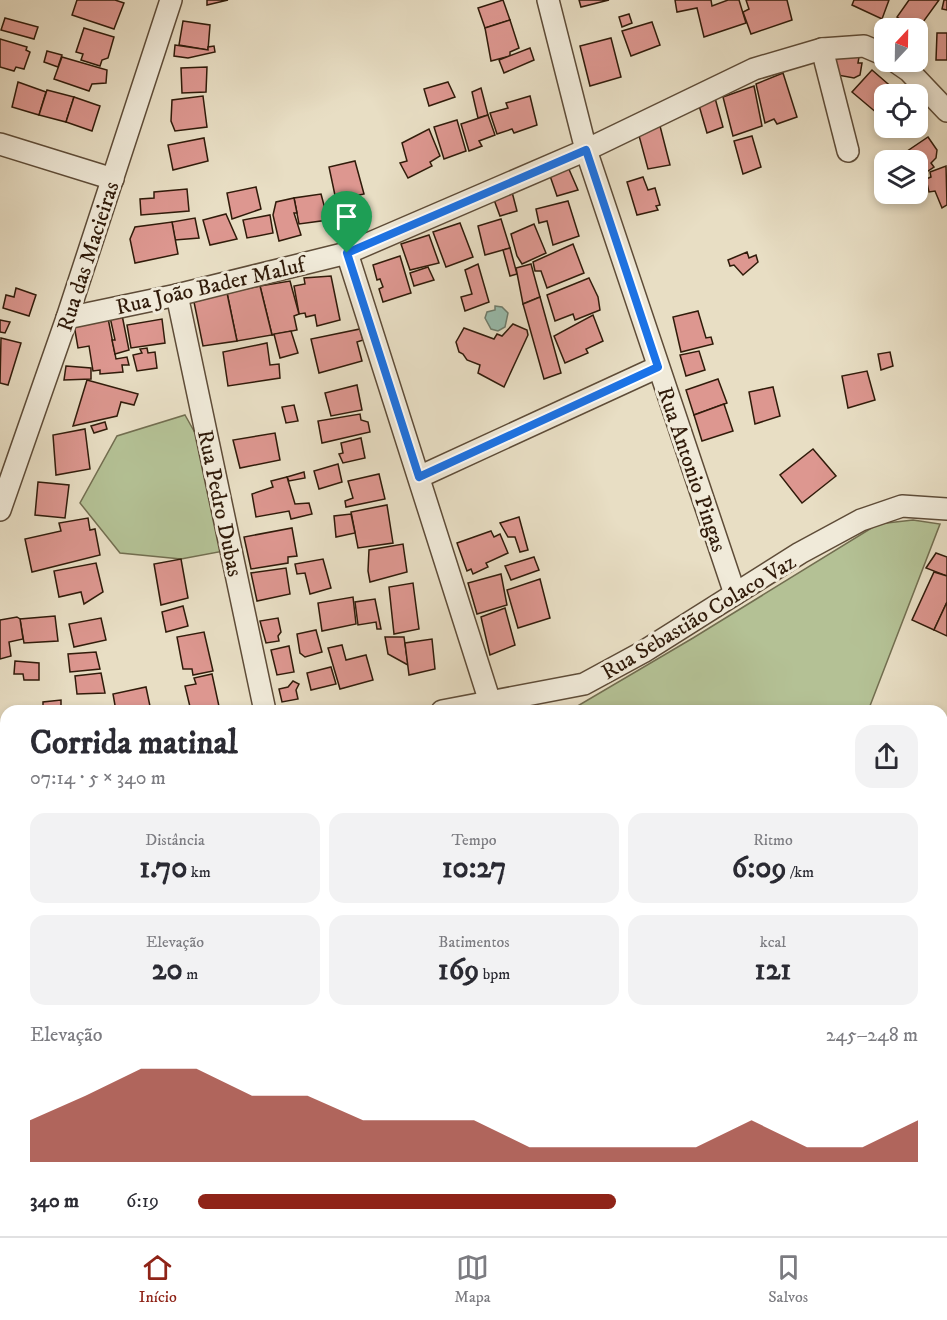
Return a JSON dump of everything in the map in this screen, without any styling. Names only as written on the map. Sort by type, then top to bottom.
[{"type":"street","name":"Rua das Macieiras","points":[[0,510],[67,318],[171,0]]},
{"type":"street","name":"Rua Antonio Pingas","points":[[548,0],[586,150],[735,594]]},
{"type":"street","name":"Rua João Bader Maluf","points":[[67,318],[177,295],[347,253],[586,150],[754,69],[822,49],[864,46],[874,50]]},
{"type":"street","points":[[822,49],[848,151]]},
{"type":"street","points":[[910,72],[947,111]]},
{"type":"street","points":[[0,144],[113,179]]},
{"type":"street","points":[[347,253],[490,702]]},
{"type":"street","name":"Rua Pedro Dubas","points":[[177,295],[264,705]]},
{"type":"street","points":[[419,477],[658,367]]},
{"type":"street","name":"Rua Sebastião Colaco Vaz","points":[[474,705],[584,684],[642,652],[800,552],[861,520],[902,506],[947,509]]},
{"type":"shaded area","points":[[495,306],[502,307],[508,313],[505,327],[498,331],[491,329],[485,318],[487,312],[495,310]]},
{"type":"shaded area","points":[[185,415],[199,440],[224,551],[181,559],[120,553],[80,503],[117,436]]},
{"type":"shaded area","points":[[913,520],[940,524],[870,705],[579,705],[693,638],[878,524]]},
{"type":"building","points":[[77,0],[115,0],[124,3],[114,29],[72,15]]},
{"type":"building","points":[[207,0],[228,0],[207,5]]},
{"type":"building","points":[[503,0],[510,20],[485,28],[478,8]]},
{"type":"building","points":[[579,0],[609,0],[581,7]]},
{"type":"building","points":[[675,0],[711,0],[712,6],[728,0],[739,0],[746,23],[704,37],[697,8],[677,12]]},
{"type":"building","points":[[746,0],[787,0],[792,20],[751,34],[743,12],[749,9]]},
{"type":"building","points":[[854,0],[889,0],[882,18],[852,5]]},
{"type":"building","points":[[909,0],[939,0],[926,18],[897,17]]},
{"type":"building","points":[[944,0],[947,0],[947,10],[942,9]]},
{"type":"building","points":[[629,14],[632,23],[622,27],[619,17]]},
{"type":"building","points":[[5,18],[38,27],[34,39],[1,30]]},
{"type":"building","points":[[510,20],[519,48],[510,52],[510,56],[491,61],[485,28]]},
{"type":"building","points":[[183,21],[210,25],[208,50],[179,45]]},
{"type":"building","points":[[652,22],[660,45],[631,56],[622,31]]},
{"type":"building","points":[[84,28],[114,37],[108,58],[102,60],[100,66],[81,60],[83,54],[76,52]]},
{"type":"building","points":[[937,33],[947,33],[947,60],[936,60]]},
{"type":"building","points":[[611,38],[621,77],[590,86],[580,46]]},
{"type":"building","points":[[0,39],[27,47],[26,50],[30,52],[24,69],[16,67],[14,71],[0,67]]},
{"type":"building","points":[[175,45],[208,50],[208,47],[214,46],[215,52],[188,58],[174,56]]},
{"type":"building","points":[[530,48],[534,60],[504,73],[499,60]]},
{"type":"building","points":[[47,51],[62,55],[58,67],[44,62]]},
{"type":"building","points":[[834,54],[859,57],[858,63],[862,63],[860,75],[854,78],[832,74]]},
{"type":"building","points":[[62,57],[107,70],[106,83],[92,84],[89,91],[54,79]]},
{"type":"building","points":[[207,67],[206,92],[182,93],[181,68]]},
{"type":"building","points":[[872,70],[888,84],[874,84],[874,111],[852,92]]},
{"type":"building","points":[[783,73],[797,117],[777,124],[774,119],[765,123],[756,84]]},
{"type":"building","points":[[18,82],[46,92],[39,115],[12,107]]},
{"type":"building","points":[[448,82],[455,97],[429,106],[424,89]]},
{"type":"building","points":[[754,86],[762,126],[733,136],[723,97]]},
{"type":"building","points":[[481,88],[488,115],[478,118],[472,92]]},
{"type":"building","points":[[47,90],[74,97],[66,122],[39,115]]},
{"type":"building","points":[[203,96],[207,127],[175,131],[171,121],[172,100]]},
{"type":"building","points":[[530,96],[537,125],[514,133],[512,129],[497,134],[490,113],[508,108],[506,103]]},
{"type":"building","points":[[74,97],[100,106],[92,131],[66,122]]},
{"type":"building","points":[[715,98],[723,127],[707,133],[698,102]]},
{"type":"building","points":[[488,115],[495,135],[479,141],[482,146],[469,151],[461,124]]},
{"type":"building","points":[[457,120],[466,151],[444,159],[434,127]]},
{"type":"building","points":[[660,126],[670,165],[648,169],[638,132]]},
{"type":"building","points":[[429,129],[440,156],[430,162],[432,166],[408,178],[400,163],[407,161],[402,143]]},
{"type":"building","points":[[752,136],[761,167],[743,174],[734,141]]},
{"type":"building","points":[[928,137],[937,150],[936,158],[931,163],[934,167],[928,171],[928,150],[909,150]]},
{"type":"building","points":[[204,138],[208,161],[173,170],[168,145]]},
{"type":"building","points":[[355,161],[364,194],[336,200],[329,167]]},
{"type":"building","points":[[946,166],[947,205],[942,208],[935,191],[929,192],[930,172]]},
{"type":"building","points":[[568,167],[578,190],[557,196],[549,173]]},
{"type":"building","points":[[643,177],[648,190],[655,188],[660,205],[656,206],[658,210],[637,215],[627,182]]},
{"type":"building","points":[[256,187],[261,209],[232,219],[227,193]]},
{"type":"building","points":[[187,189],[189,211],[141,215],[140,199],[154,198],[154,192]]},
{"type":"building","points":[[512,192],[517,211],[500,216],[493,197]]},
{"type":"building","points":[[321,194],[328,220],[299,224],[294,198]]},
{"type":"building","points":[[294,198],[297,213],[294,213],[301,235],[279,241],[273,215],[276,202]]},
{"type":"building","points":[[568,201],[579,236],[553,245],[547,221],[539,223],[536,209]]},
{"type":"building","points":[[226,214],[237,239],[210,245],[203,220]]},
{"type":"building","points":[[270,215],[273,233],[247,238],[243,220]]},
{"type":"building","points":[[195,218],[199,238],[175,240],[172,222]]},
{"type":"building","points":[[501,219],[510,248],[485,255],[478,226]]},
{"type":"building","points":[[172,222],[178,254],[135,263],[130,239],[135,227]]},
{"type":"building","points":[[460,223],[473,257],[446,267],[433,232]]},
{"type":"building","points":[[534,224],[546,253],[522,264],[517,256],[511,234]]},
{"type":"building","points":[[429,235],[439,263],[410,270],[401,244]]},
{"type":"building","points":[[573,244],[584,273],[547,288],[541,271],[535,271],[533,262]]},
{"type":"building","points":[[510,248],[517,274],[510,276],[503,250]]},
{"type":"building","points":[[747,252],[749,258],[756,255],[758,262],[743,275],[734,265],[730,266],[728,260]]},
{"type":"building","points":[[400,256],[411,293],[383,302],[379,289],[383,287],[380,279],[377,280],[373,265]]},
{"type":"building","points":[[478,264],[489,302],[465,311],[461,297],[472,294],[465,270]]},
{"type":"building","points":[[531,264],[540,297],[523,304],[516,268]]},
{"type":"building","points":[[428,267],[434,280],[414,286],[410,273]]},
{"type":"building","points":[[331,276],[340,320],[317,326],[315,315],[306,317],[305,313],[299,314],[294,286],[305,284],[304,278]]},
{"type":"building","points":[[589,278],[598,297],[600,310],[575,320],[573,314],[555,321],[547,295]]},
{"type":"building","points":[[290,281],[299,314],[294,316],[297,330],[272,335],[260,286]]},
{"type":"building","points":[[260,286],[272,335],[237,341],[227,293]]},
{"type":"building","points":[[16,288],[36,295],[29,316],[3,308],[6,295],[14,297]]},
{"type":"building","points":[[227,293],[237,341],[203,346],[194,302]]},
{"type":"building","points":[[540,297],[561,373],[544,379],[523,304]]},
{"type":"building","points":[[698,311],[706,338],[711,337],[713,344],[681,352],[673,317]]},
{"type":"building","points":[[107,313],[116,359],[127,357],[129,365],[122,365],[123,372],[100,374],[100,370],[93,371],[89,346],[78,348],[73,319]]},
{"type":"building","points":[[122,315],[129,350],[115,354],[112,340],[115,340],[110,317]]},
{"type":"building","points":[[593,315],[603,341],[586,349],[588,353],[565,363],[554,336]]},
{"type":"building","points":[[162,319],[165,343],[131,348],[127,325]]},
{"type":"building","points":[[0,320],[10,322],[5,333],[0,332]]},
{"type":"building","points":[[513,324],[527,330],[528,335],[504,387],[478,373],[480,365],[467,360],[459,352],[456,342],[464,328],[494,339],[497,334],[502,336]]},
{"type":"building","points":[[360,329],[363,340],[357,342],[362,361],[319,373],[311,339]]},
{"type":"building","points":[[291,331],[298,353],[280,358],[274,334]]},
{"type":"building","points":[[1,338],[21,343],[8,385],[0,383]]},
{"type":"building","points":[[267,343],[270,365],[279,364],[280,378],[228,386],[223,352]]},
{"type":"building","points":[[147,348],[148,353],[155,352],[157,368],[137,371],[133,355],[142,353],[140,349]]},
{"type":"building","points":[[699,351],[705,370],[686,376],[680,355]]},
{"type":"building","points":[[890,352],[893,366],[881,370],[878,354]]},
{"type":"building","points":[[66,366],[91,368],[91,379],[64,380]]},
{"type":"building","points":[[867,371],[875,400],[848,408],[842,376]]},
{"type":"building","points":[[718,379],[727,403],[694,415],[686,390]]},
{"type":"building","points":[[87,380],[138,394],[134,405],[121,402],[117,416],[73,426]]},
{"type":"building","points":[[357,385],[362,410],[331,416],[325,393]]},
{"type":"building","points":[[773,387],[780,416],[755,424],[749,392]]},
{"type":"building","points":[[724,404],[733,431],[702,441],[694,415]]},
{"type":"building","points":[[294,405],[298,421],[286,423],[282,407]]},
{"type":"building","points":[[360,414],[361,420],[368,422],[370,432],[322,443],[318,421]]},
{"type":"building","points":[[105,422],[107,429],[94,433],[91,426]]},
{"type":"building","points":[[85,429],[90,469],[56,475],[53,435]]},
{"type":"building","points":[[275,433],[280,460],[240,468],[233,440]]},
{"type":"building","points":[[361,438],[365,458],[343,463],[339,454],[343,453],[341,443]]},
{"type":"building","points":[[813,449],[836,476],[802,503],[780,475]]},
{"type":"building","points":[[338,464],[342,482],[319,489],[314,471]]},
{"type":"building","points":[[304,472],[305,478],[289,481],[287,477]]},
{"type":"building","points":[[379,474],[385,499],[346,507],[345,501],[353,498],[348,481]]},
{"type":"building","points":[[287,477],[295,504],[309,503],[312,514],[291,519],[289,511],[256,517],[252,494],[273,487],[271,481]]},
{"type":"building","points":[[38,482],[69,485],[65,518],[35,515]]},
{"type":"building","points":[[387,505],[393,543],[358,548],[351,512]]},
{"type":"building","points":[[351,514],[355,533],[336,537],[334,516]]},
{"type":"building","points":[[519,517],[528,550],[520,552],[515,537],[508,537],[500,523]]},
{"type":"building","points":[[88,518],[90,530],[95,529],[100,555],[32,572],[25,539],[61,531],[59,523]]},
{"type":"building","points":[[292,528],[297,556],[288,557],[288,563],[251,569],[244,537]]},
{"type":"building","points":[[491,531],[494,537],[500,534],[508,553],[486,563],[488,567],[473,574],[471,569],[467,571],[457,543]]},
{"type":"building","points":[[403,544],[407,572],[370,582],[369,550]]},
{"type":"building","points":[[936,553],[947,557],[947,576],[926,568]]},
{"type":"building","points":[[534,557],[539,570],[511,580],[505,566]]},
{"type":"building","points":[[181,559],[188,598],[161,605],[154,564]]},
{"type":"building","points":[[323,559],[331,588],[310,594],[305,573],[297,574],[295,564]]},
{"type":"building","points":[[96,563],[103,592],[84,604],[81,592],[59,597],[54,571]]},
{"type":"building","points":[[286,568],[290,594],[257,601],[251,573]]},
{"type":"building","points":[[934,572],[947,576],[947,602],[934,630],[912,620]]},
{"type":"building","points":[[501,574],[507,605],[477,614],[468,583]]},
{"type":"building","points":[[540,579],[550,618],[518,628],[507,590]]},
{"type":"building","points":[[413,583],[419,629],[394,634],[389,587]]},
{"type":"building","points":[[353,597],[356,624],[322,631],[318,603]]},
{"type":"building","points":[[375,599],[381,629],[377,629],[376,622],[358,625],[355,602]]},
{"type":"building","points":[[947,602],[947,636],[934,630]]},
{"type":"building","points":[[183,606],[188,626],[166,632],[162,612]]},
{"type":"building","points":[[505,608],[515,645],[490,655],[481,617]]},
{"type":"building","points":[[55,616],[58,641],[24,643],[20,619]]},
{"type":"building","points":[[17,617],[20,619],[23,639],[9,642],[11,656],[0,659],[0,620]]},
{"type":"building","points":[[101,618],[106,640],[74,647],[69,624]]},
{"type":"building","points":[[278,618],[281,632],[278,636],[279,641],[266,643],[260,621]]},
{"type":"building","points":[[316,630],[322,652],[305,657],[300,653],[297,634]]},
{"type":"building","points":[[204,632],[213,671],[193,675],[192,669],[183,669],[177,637]]},
{"type":"building","points":[[385,637],[404,637],[408,665],[388,654]]},
{"type":"building","points":[[432,639],[435,669],[409,675],[405,643]]},
{"type":"building","points":[[342,645],[346,660],[366,655],[373,680],[340,689],[328,648]]},
{"type":"building","points":[[289,646],[294,672],[277,675],[271,650]]},
{"type":"building","points":[[96,652],[100,669],[70,672],[68,654]]},
{"type":"building","points":[[15,661],[39,663],[39,680],[24,680],[23,674],[14,674]]},
{"type":"building","points":[[331,667],[336,684],[311,690],[307,673]]},
{"type":"building","points":[[101,673],[105,693],[77,694],[75,676]]},
{"type":"building","points":[[212,674],[219,705],[190,705],[185,686],[196,684],[194,678]]},
{"type":"building","points":[[293,681],[299,684],[296,690],[298,699],[282,702],[279,689],[288,687]]},
{"type":"building","points":[[146,687],[150,705],[115,705],[113,694]]},
{"type":"building","points":[[61,700],[61,705],[43,705],[43,702]]},
{"type":"route","points":[[586,150],[658,367],[419,477],[347,253],[514,179],[586,150]]}]
